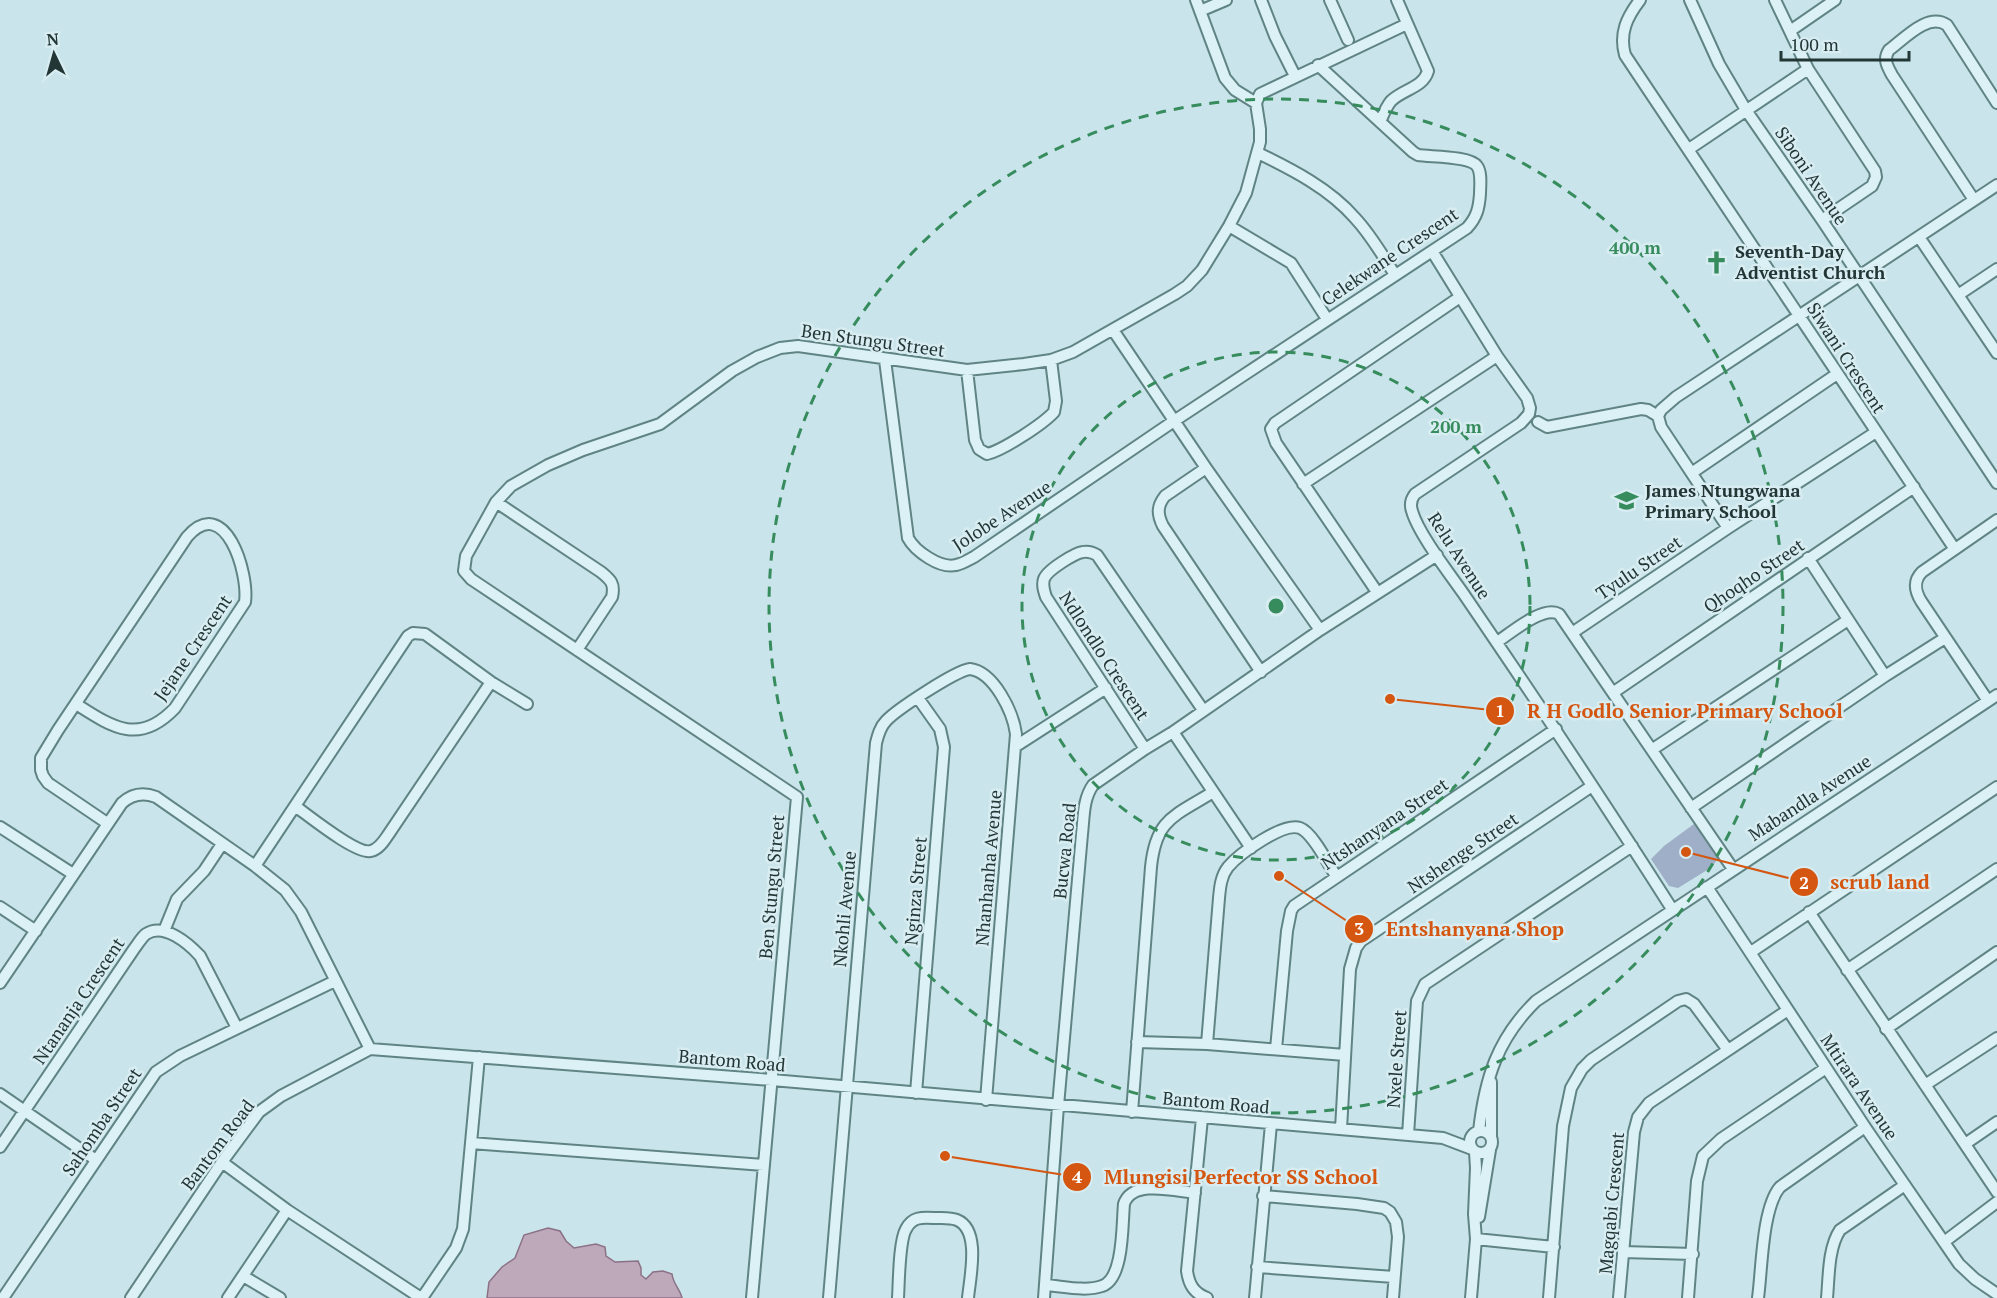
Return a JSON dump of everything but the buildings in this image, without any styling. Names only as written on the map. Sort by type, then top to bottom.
[{"type":"street","points":[[1226,0],[1198,5],[1225,78],[1235,90],[1256,103],[1257,98],[1264,91],[1407,24]]},
{"type":"street","points":[[1261,0],[1275,36],[1295,76]]},
{"type":"street","points":[[1330,0],[1348,40]]},
{"type":"street","points":[[1380,122],[1392,100],[1420,84],[1428,71],[1397,0]]},
{"type":"street","name":"Siboni Avenue","points":[[1690,0],[1719,64],[1746,110],[1997,483]]},
{"type":"street","points":[[1775,0],[1809,69],[1875,171],[1876,177],[1872,186],[1822,220]]},
{"type":"street","points":[[1790,31],[1835,0]]},
{"type":"street","name":"Siwani Crescent","points":[[1633,3],[1624,29],[1622,45],[1625,55],[1954,548]]},
{"type":"street","points":[[1974,200],[1887,68],[1887,54],[1929,22],[1943,22],[1997,104]]},
{"type":"street","name":"Celekwane Crescent","points":[[1174,421],[1467,228],[1477,216],[1480,190],[1478,167],[1470,161],[1460,159],[1418,155],[1318,65]]},
{"type":"street","points":[[1689,149],[1809,69]]},
{"type":"street","name":"Ben Stungu Street","points":[[772,1080],[797,797],[471,579],[464,571],[466,556],[496,502],[511,486],[548,465],[583,450],[660,424],[732,371],[757,357],[780,348],[798,345],[824,348],[885,360],[967,370],[1051,360],[1073,352],[1113,330],[1187,286],[1202,270],[1246,193],[1258,153],[1260,129],[1256,103]]},
{"type":"street","points":[[1258,153],[1298,174],[1341,204],[1356,219],[1395,276]]},
{"type":"street","points":[[1728,528],[1661,427],[1658,416],[1661,410],[1858,275],[1997,184]]},
{"type":"street","points":[[1229,226],[1291,263],[1327,319]]},
{"type":"street","points":[[1919,237],[1997,352]]},
{"type":"street","name":"Relu Avenue","points":[[1432,251],[1497,356],[1527,398],[1529,414],[1521,423],[1412,498],[1411,510],[1437,555],[1556,729],[1672,909]]},
{"type":"street","points":[[1958,295],[1997,269]]},
{"type":"street","points":[[1377,592],[1303,484],[1271,432],[1275,423],[1460,297]]},
{"type":"street","points":[[1113,330],[1206,468],[1320,630]]},
{"type":"street","points":[[1303,484],[1497,356]]},
{"type":"street","name":"Jolobe Avenue","points":[[885,360],[908,538],[918,552],[935,561],[954,566],[974,557],[1174,421]]},
{"type":"street","points":[[967,370],[975,440],[979,449],[987,454],[994,453],[1054,412],[1056,401],[1051,360]]},
{"type":"street","points":[[1692,472],[1838,374]]},
{"type":"street","points":[[1538,422],[1547,427],[1641,409],[1658,416]]},
{"type":"street","name":"Tyulu Street","points":[[1572,633],[1876,432]]},
{"type":"street","points":[[1206,468],[1165,496],[1158,514],[1163,526],[1261,672]]},
{"type":"street","name":"Qhoqho Street","points":[[1614,692],[1914,487]]},
{"type":"street","points":[[496,502],[601,572],[613,583],[612,597],[577,650]]},
{"type":"street","points":[[1993,698],[1945,638],[1918,596],[1916,580],[1922,572],[1954,548],[1997,520]]},
{"type":"street","name":"Jejane Crescent","points":[[76,704],[121,730],[148,726],[166,717],[175,708],[245,602],[246,586],[241,567],[233,543],[225,532],[214,525],[204,525],[187,537],[44,751],[41,758],[41,770],[48,783],[107,823]]},
{"type":"street","name":"Ndlondlo Crescent","points":[[1144,749],[1051,607],[1044,591],[1044,579],[1047,574],[1082,552],[1087,551],[1097,555],[1203,710]]},
{"type":"street","name":"Bucwa Road","points":[[1044,1298],[1058,1106],[1086,797],[1093,785],[1144,749],[1173,732],[1377,592],[1437,555]]},
{"type":"street","points":[[1808,558],[1884,676]]},
{"type":"street","points":[[1497,642],[1538,615],[1550,611],[1559,614],[1653,749],[1732,869]]},
{"type":"street","points":[[1653,749],[1848,620]]},
{"type":"street","points":[[255,866],[408,636],[425,634],[491,682],[527,704]]},
{"type":"street","points":[[1691,808],[1884,676],[1945,638]]},
{"type":"street","name":"Nkohli Avenue","points":[[830,1298],[876,742],[885,722],[961,671],[970,669],[986,676],[1009,708],[1015,724],[1016,746]]},
{"type":"street","points":[[295,806],[355,847],[369,852],[375,850],[388,835],[491,682]]},
{"type":"street","points":[[1016,746],[1106,688]]},
{"type":"street","name":"Nginza Street","points":[[916,1093],[944,747],[939,729],[918,698]]},
{"type":"street","name":"Mabandla Avenue","points":[[1476,1133],[1485,1087],[1502,1045],[1512,1028],[1536,1001],[1993,698]]},
{"type":"street","name":"Ntshanyana Street","points":[[1276,1049],[1287,930],[1290,911],[1294,906],[1556,729]]},
{"type":"street","points":[[1173,732],[1251,848]]},
{"type":"street","name":"Nhanhanha Avenue","points":[[986,1100],[1016,746]]},
{"type":"street","name":"Ntshenge Street","points":[[1341,1129],[1350,969],[1356,948],[1361,941],[1592,786]]},
{"type":"street","points":[[1751,952],[1997,787]]},
{"type":"street","points":[[1132,1112],[1151,867],[1156,838],[1166,824],[1213,792]]},
{"type":"street","points":[[0,983],[107,823],[128,798],[145,794],[156,797],[255,866],[277,882],[293,900],[370,1049]]},
{"type":"street","points":[[0,827],[73,874]]},
{"type":"street","points":[[1207,1044],[1221,883],[1228,867],[1251,848],[1281,830],[1288,827],[1300,828],[1310,836],[1336,876]]},
{"type":"street","points":[[222,844],[204,871],[177,899],[164,931],[188,945],[200,956],[237,1028]]},
{"type":"street","name":"Nxele Street","points":[[1408,1135],[1417,1001],[1425,984],[1632,846]]},
{"type":"street","points":[[1847,970],[1997,869]]},
{"type":"street","name":"Mtirara Avenue","points":[[1707,887],[1865,1127],[1944,1242],[1966,1272],[1997,1294]]},
{"type":"street","points":[[0,907],[36,931]]},
{"type":"street","points":[[1809,912],[1997,1192]]},
{"type":"street","name":"Ntananja Crescent","points":[[0,1147],[140,941],[151,932],[164,931]]},
{"type":"street","points":[[1886,1029],[1997,952]]},
{"type":"street","name":"Sahomba Street","points":[[3,1298],[150,1080],[162,1066],[335,981]]},
{"type":"street","points":[[1549,1298],[1563,1126],[1571,1088],[1582,1069],[1615,1043],[1678,1001],[1686,999],[1695,1004],[1728,1050]]},
{"type":"street","name":"Magqabi Crescent","points":[[1619,1298],[1634,1132],[1638,1117],[1649,1103],[1788,1010]]},
{"type":"street","points":[[1925,1085],[1997,1038]]},
{"type":"street","points":[[1137,1042],[1207,1044],[1345,1055]]},
{"type":"street","name":"Bantom Road","points":[[131,1298],[222,1162],[259,1112],[268,1104],[370,1049],[772,1080],[1443,1138],[1476,1133]]},
{"type":"street","points":[[222,1162],[287,1210],[422,1298],[461,1237],[465,1220],[479,1057]]},
{"type":"street","points":[[1688,1298],[1697,1181],[1704,1156],[1721,1139],[1826,1068]]},
{"type":"street","name":"Mabandla Avenue","points":[[1491,1075],[1491,1136]]},
{"type":"street","points":[[752,1298],[772,1080]]},
{"type":"street","points":[[0,1094],[96,1160]]},
{"type":"street","points":[[1202,1118],[1187,1271],[1191,1287],[1200,1296],[1207,1298]]},
{"type":"street","points":[[1965,1144],[1997,1122]]},
{"type":"street","points":[[1255,1298],[1270,1124]]},
{"type":"street","points":[[1758,1298],[1768,1215],[1773,1195],[1780,1187],[1865,1127]]},
{"type":"street","points":[[1471,1298],[1475,1235],[1473,1151],[1470,1142],[1476,1133],[1487,1133],[1491,1136],[1492,1143],[1475,1235]]},
{"type":"street","name":"Bantom Road","points":[[1443,1138],[1473,1151]]},
{"type":"street","points":[[471,1143],[764,1165]]},
{"type":"street","points":[[1473,1151],[1483,1154],[1490,1150]]},
{"type":"street","points":[[1827,1298],[1833,1246],[1840,1230],[1905,1185]]},
{"type":"street","points":[[1045,1285],[1076,1288],[1101,1287],[1113,1278],[1119,1262],[1124,1204],[1127,1196],[1134,1191],[1144,1188],[1195,1193]]},
{"type":"street","points":[[1263,1196],[1357,1204],[1384,1208],[1394,1215],[1398,1237],[1393,1298]]},
{"type":"street","points":[[1944,1242],[1997,1202]]},
{"type":"street","points":[[228,1298],[287,1210]]},
{"type":"street","points":[[898,1298],[904,1233],[916,1218],[952,1219],[959,1221],[967,1228],[972,1244],[968,1298]]},
{"type":"street","points":[[1475,1235],[1554,1247]]},
{"type":"street","points":[[1623,1252],[1693,1254]]},
{"type":"street","points":[[1257,1267],[1394,1278]]},
{"type":"street","points":[[243,1276],[280,1298]]},
{"type":"shaded area","points":[[1694,824],[1703,833],[1702,835],[1718,858],[1712,867],[1678,888],[1669,886],[1651,859],[1664,846]]},
{"type":"shaded area","points":[[548,1228],[560,1231],[574,1248],[596,1244],[605,1247],[606,1256],[615,1262],[638,1261],[641,1275],[646,1279],[653,1272],[663,1271],[672,1274],[682,1298],[487,1298],[489,1282],[502,1267],[515,1258],[524,1235]]},
{"type":"place","name":"Seventh-Day Adventist Church","points":[[1717,262]]},
{"type":"place","name":"James Ntungwana Primary School","points":[[1627,501]]},
{"type":"place","name":"R H Godlo Senior Primary School","points":[[1390,699]]},
{"type":"place","name":"scrub land","points":[[1686,852]]},
{"type":"place","name":"Entshanyana Shop","points":[[1279,876]]},
{"type":"place","name":"Mlungisi Perfector SS School","points":[[945,1156]]}]
